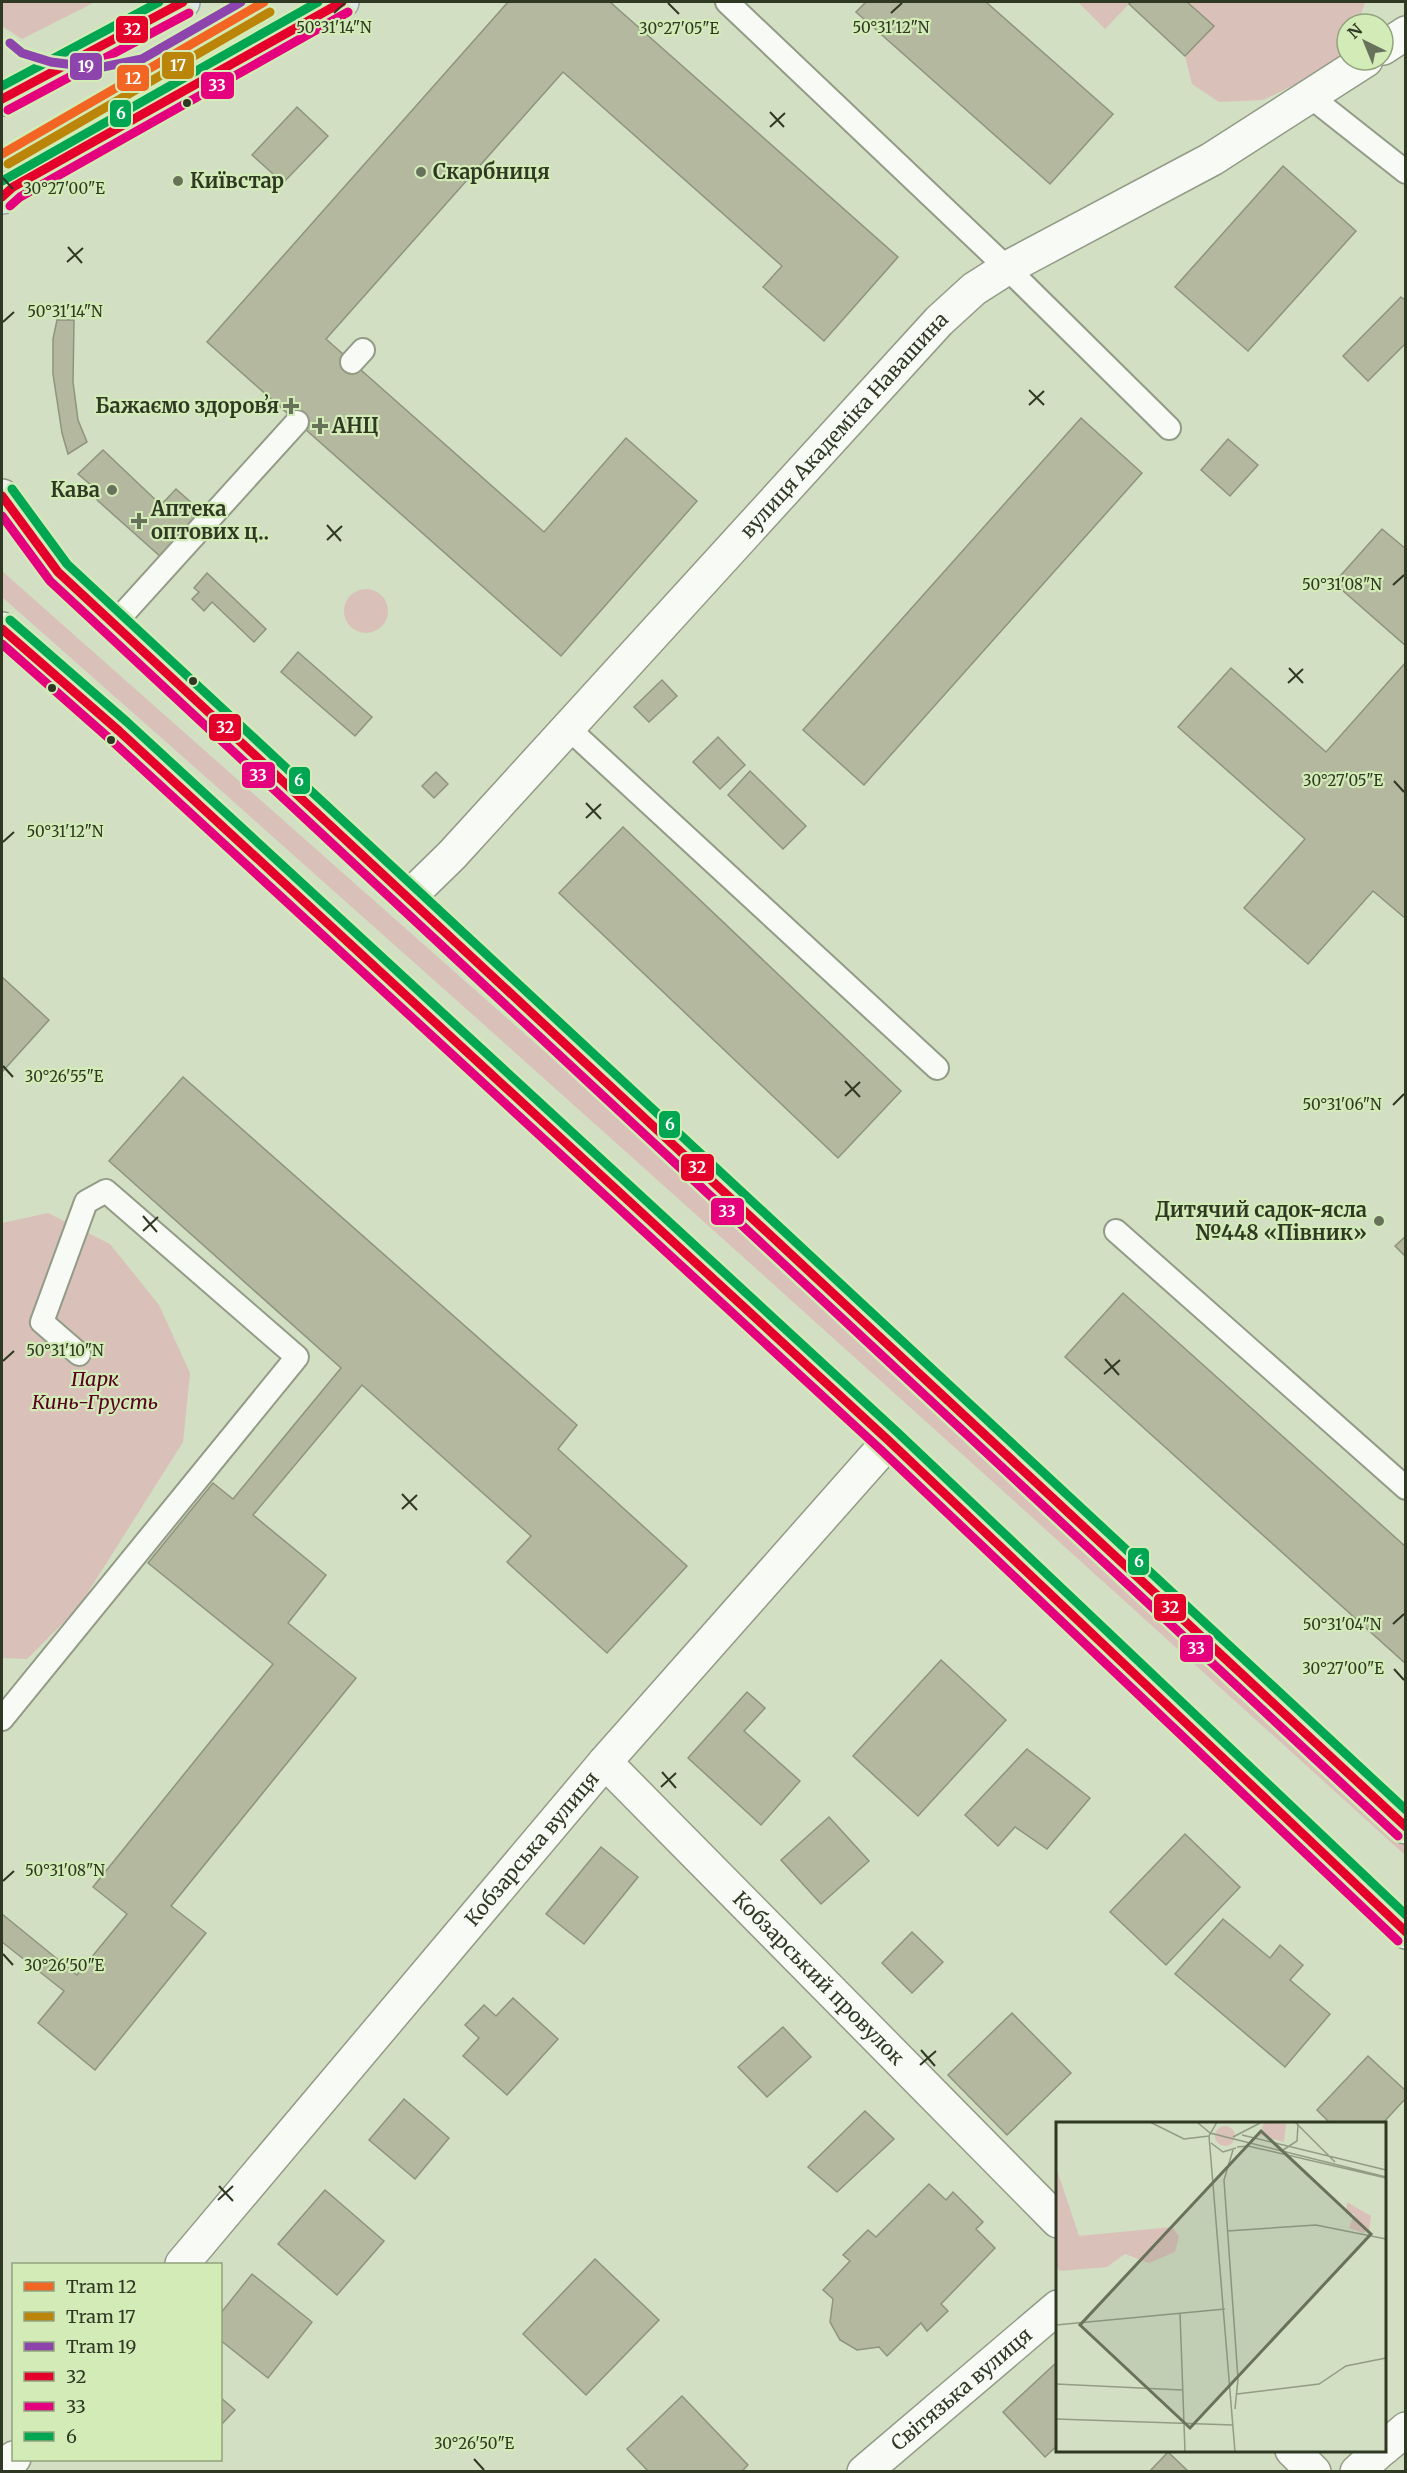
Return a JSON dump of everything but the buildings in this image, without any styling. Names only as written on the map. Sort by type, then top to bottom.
[{"type":"main road","points":[[2,99],[183,2]]},
{"type":"main road","points":[[2,197],[13,187],[342,2]]},
{"type":"main road","points":[[2,496],[58,572],[1406,1827]]},
{"type":"main road","points":[[2,629],[136,747],[888,1441],[1406,1932]]},
{"type":"street","name":"вулиця Академіка Навашина","points":[[409,897],[452,855],[939,321],[974,289],[1007,268],[1212,159],[1348,72]]},
{"type":"street","name":"Кобзарська вулиця","points":[[184,2263],[605,1762],[888,1441]]},
{"type":"street","name":"Кобзарський провулок","points":[[605,1762],[1056,2219]]},
{"type":"street","name":"Світязька вулиця","points":[[864,2472],[1056,2309]]},
{"type":"street","points":[[1386,2446],[1406,2429]]},
{"type":"street","points":[[1293,2452],[1314,2472]]},
{"type":"street","points":[[1357,2472],[1380,2452]]},
{"type":"lane","points":[[727,2],[1007,268],[1169,428]]},
{"type":"lane","points":[[1311,97],[1406,172]]},
{"type":"lane","points":[[114,624],[297,422]]},
{"type":"lane","points":[[568,728],[937,1068]]},
{"type":"lane","points":[[2,1719],[297,1357],[105,1191],[86,1202],[42,1323],[79,1354]]},
{"type":"lane","points":[[1116,1231],[1406,1488]]},
{"type":"green space","points":[[2,2],[95,2],[22,39],[2,26]]},
{"type":"green space","points":[[1078,2],[1131,2],[1105,29]]},
{"type":"green space","points":[[1187,2],[1365,2],[1362,12],[1335,12],[1335,61],[1309,78],[1263,100],[1219,102],[1192,84],[1185,56],[1214,26]]},
{"type":"green space","points":[[2,571],[1147,1585],[1405,1834],[1405,1855],[706,1223],[2,597]]},
{"type":"green space","points":[[366,589],[375,590],[382,595],[387,602],[387,620],[382,627],[375,632],[366,633],[357,632],[350,627],[345,620],[344,611],[345,602],[350,595],[357,590]]},
{"type":"green space","name":"Парк Кинь-Грусть","points":[[48,1213],[110,1244],[159,1305],[190,1373],[183,1442],[78,1608],[27,1659],[2,1658],[2,1223]]},
{"type":"tram line","name":"19","points":[[10,43],[22,53],[51,62],[98,68],[142,59],[241,2]]},
{"type":"tram line","name":"12","points":[[2,154],[264,2]]},
{"type":"tram line","name":"17","points":[[8,164],[270,12]]},
{"type":"transit line","name":"6","points":[[2,86],[159,2]]},
{"type":"transit line","name":"32","points":[[2,99],[183,2]]},
{"type":"transit line","name":"6","points":[[2,181],[318,2]]},
{"type":"transit line","name":"32","points":[[2,197],[13,187],[342,2]]},
{"type":"transit line","name":"33","points":[[10,206],[20,197],[348,12]]},
{"type":"transit line","name":"33","points":[[8,110],[189,13]]},
{"type":"transit line","name":"6","points":[[12,489],[67,564],[1406,1810]]},
{"type":"transit line","name":"32","points":[[2,496],[58,572],[1406,1827]]},
{"type":"transit line","name":"33","points":[[2,516],[50,581],[1398,1836]]},
{"type":"transit line","name":"6","points":[[10,620],[127,722],[897,1432],[1406,1915]]},
{"type":"transit line","name":"32","points":[[2,629],[119,731],[889,1441],[1406,1932]]},
{"type":"transit line","name":"33","points":[[2,644],[111,740],[881,1450],[1398,1941]]},
{"type":"place","name":"Скарбниця","points":[[421,172]]},
{"type":"place","name":"Київстар","points":[[178,181]]},
{"type":"place","name":"Бажаємо здоровʼя","points":[[291,406]]},
{"type":"place","name":"АНЦ","points":[[320,426]]},
{"type":"place","name":"Кава","points":[[112,490]]},
{"type":"place","name":"Аптека оптових ц‥","points":[[139,521]]},
{"type":"place","name":"Дитячий садок-ясла №448 «Півник»","points":[[1379,1221]]}]
